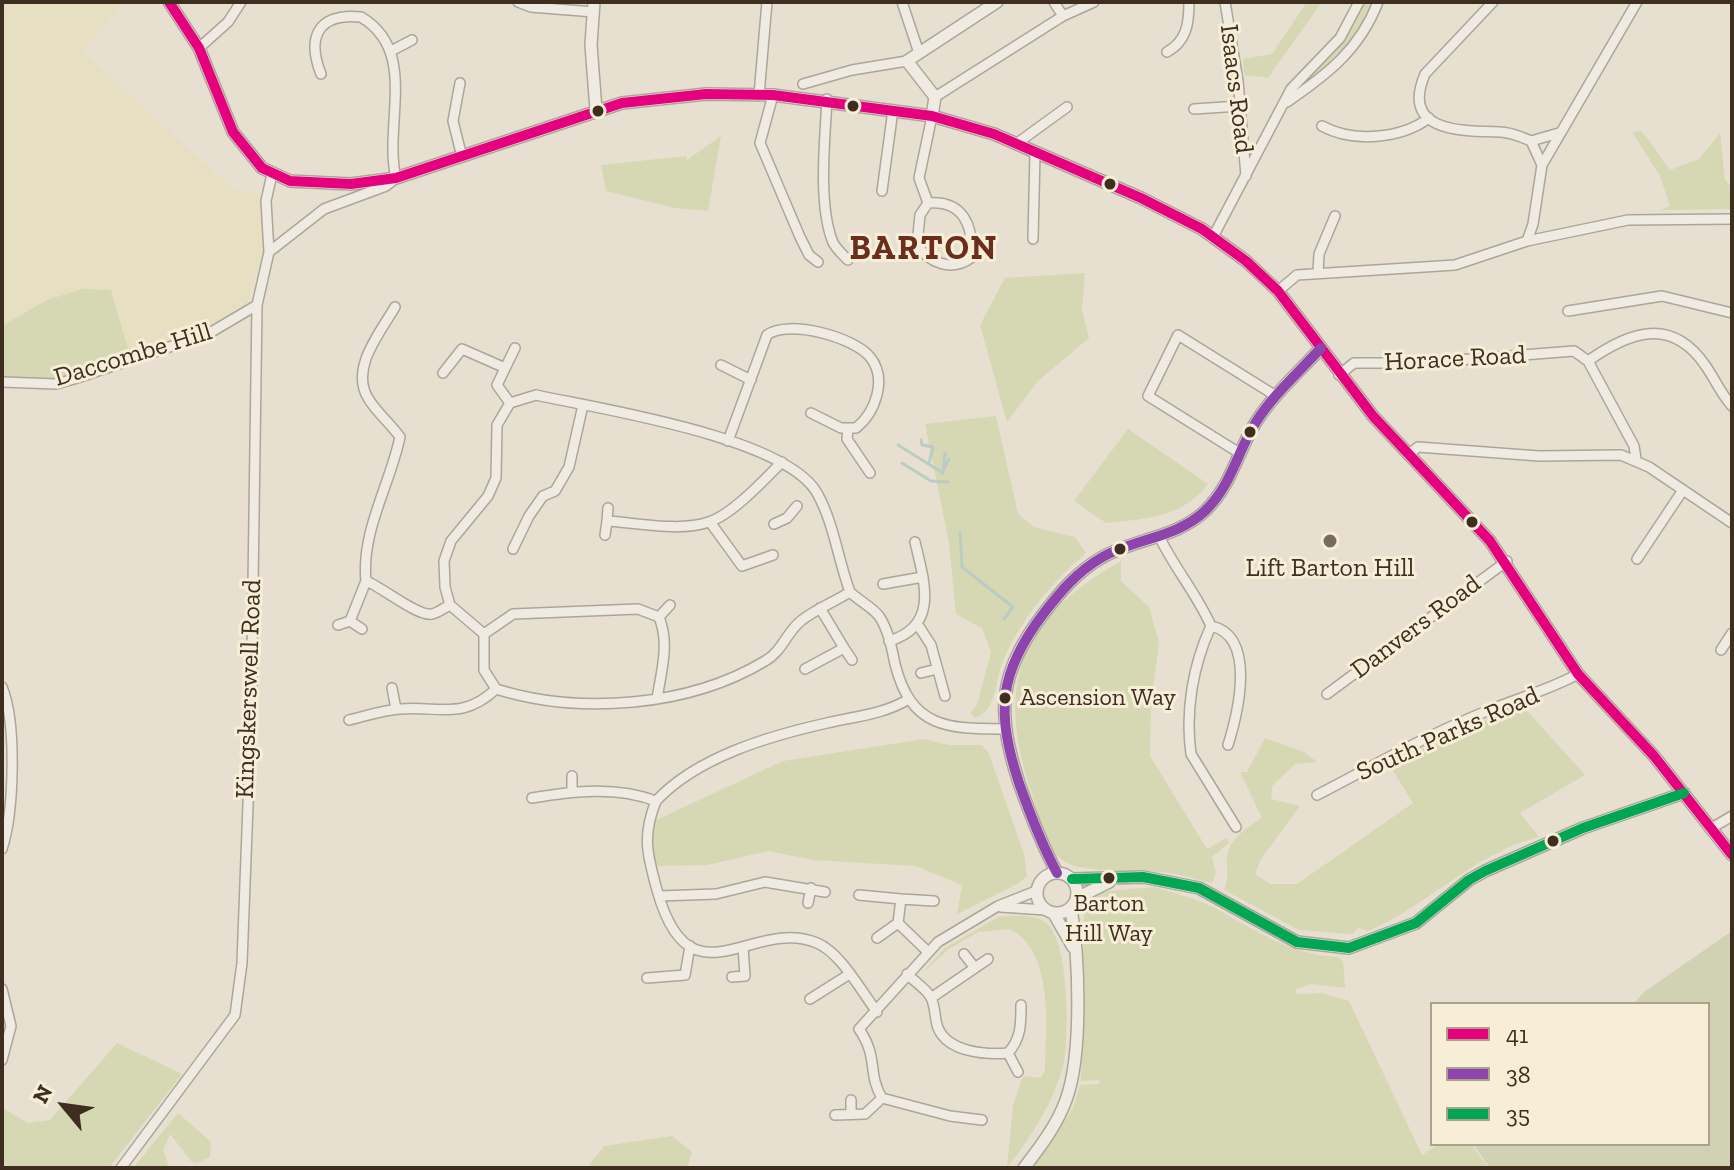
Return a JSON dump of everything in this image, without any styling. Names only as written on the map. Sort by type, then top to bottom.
[{"type":"street","points":[[169,2],[199,48],[233,132],[252,159],[272,174],[309,184],[396,178],[622,103],[706,94],[773,95],[827,99],[932,116],[1016,144],[1141,198],[1214,235],[1278,291],[1339,375],[1408,455],[1507,561],[1578,674],[1684,793],[1732,855]]},
{"type":"street","points":[[199,48],[228,22],[241,2]]},
{"type":"street","points":[[518,2],[531,7],[594,7],[592,73],[596,110]]},
{"type":"street","points":[[759,95],[767,2]]},
{"type":"street","points":[[902,2],[919,53]]},
{"type":"street","points":[[803,84],[852,70],[907,61],[997,2]]},
{"type":"street","points":[[1054,2],[1063,16]]},
{"type":"street","points":[[935,97],[1063,16],[1094,2]]},
{"type":"street","points":[[1167,52],[1178,46],[1189,26],[1189,2]]},
{"type":"street","name":"Isaacs Road","points":[[1225,2],[1240,106],[1246,176]]},
{"type":"street","points":[[1214,235],[1294,85],[1340,38],[1359,2]]},
{"type":"street","points":[[1284,104],[1347,56],[1363,35],[1378,2]]},
{"type":"street","points":[[1493,2],[1425,74],[1420,95],[1429,118],[1452,132],[1501,132],[1531,141],[1559,133]]},
{"type":"street","points":[[1527,241],[1533,224],[1542,165],[1637,2]]},
{"type":"street","points":[[321,74],[314,55],[315,38],[321,26],[332,19],[361,17],[379,30],[391,51],[396,94],[391,160],[396,178]]},
{"type":"street","points":[[391,51],[412,40]]},
{"type":"street","points":[[907,61],[935,97],[919,178],[928,203]]},
{"type":"street","points":[[460,83],[453,121],[462,157]]},
{"type":"street","points":[[773,95],[760,143],[800,237],[809,255],[818,262]]},
{"type":"street","points":[[827,99],[824,161],[827,214],[832,242],[848,260]]},
{"type":"street","points":[[1194,109],[1240,106]]},
{"type":"street","points":[[1016,144],[1067,107]]},
{"type":"street","points":[[882,191],[893,110]]},
{"type":"street","points":[[1322,126],[1337,135],[1386,134],[1413,131],[1429,118]]},
{"type":"street","points":[[1531,141],[1542,165]]},
{"type":"street","points":[[1033,239],[1035,153]]},
{"type":"street","name":"Kingskerswell Road","points":[[121,1168],[235,1015],[242,963],[251,725],[257,305],[269,252],[266,201],[272,174]]},
{"type":"street","points":[[269,252],[324,209],[386,186],[396,178]]},
{"type":"street","points":[[936,202],[965,217],[972,229],[971,258],[966,262],[952,266],[931,260],[922,252],[917,244],[917,231],[920,215],[928,203],[936,202]]},
{"type":"street","points":[[1318,273],[1319,254],[1335,216]]},
{"type":"street","points":[[1278,291],[1297,275],[1455,265],[1527,241],[1628,220],[1732,219]]},
{"type":"street","points":[[1568,311],[1662,296],[1732,313]]},
{"type":"street","name":"Daccombe Hill","points":[[2,382],[56,384],[74,379],[208,334],[257,305]]},
{"type":"street","points":[[338,625],[350,621],[366,581],[364,565],[372,522],[387,489],[400,437],[369,401],[361,385],[362,368],[395,307]]},
{"type":"street","points":[[728,441],[767,335],[775,329],[784,326],[827,334],[858,347],[870,356],[879,381],[871,411],[856,428],[848,429],[811,413]]},
{"type":"street","points":[[1636,459],[1634,446],[1588,361],[1633,334],[1668,335],[1690,347],[1732,406]]},
{"type":"street","points":[[1241,454],[1148,396],[1178,335],[1276,396]]},
{"type":"street","points":[[510,403],[497,385],[503,367],[515,348]]},
{"type":"street","points":[[1075,951],[1050,912],[1038,902],[1036,891],[1043,878],[1038,839],[1005,729],[1003,701],[1015,656],[1058,595],[1076,576],[1105,556],[1182,529],[1205,511],[1230,480],[1255,422],[1321,348]]},
{"type":"street","points":[[443,373],[462,349],[491,359],[503,367]]},
{"type":"street","name":"Horace Road","points":[[1339,375],[1354,363],[1419,363],[1574,351],[1588,361]]},
{"type":"street","points":[[721,365],[751,380]]},
{"type":"street","points":[[850,592],[799,622],[768,660],[736,675],[657,699],[600,704],[542,700],[496,689],[484,670],[484,634],[450,605],[445,587],[446,550],[488,496],[496,478],[497,425],[510,403],[536,395],[708,434],[782,462],[816,492],[850,592],[879,616],[900,682],[909,699],[926,718],[955,729],[1005,729]]},
{"type":"street","points":[[513,549],[543,496],[555,491],[569,467],[583,405]]},
{"type":"street","points":[[848,429],[847,439],[870,473]]},
{"type":"street","points":[[1408,455],[1418,447],[1539,456],[1621,455],[1636,459],[1732,523]]},
{"type":"street","points":[[607,521],[679,525],[710,522],[757,487],[782,462]]},
{"type":"street","points":[[1637,559],[1683,490]]},
{"type":"street","points":[[774,524],[787,518],[816,492]]},
{"type":"street","points":[[605,535],[608,508]]},
{"type":"street","points":[[359,519],[372,522]]},
{"type":"street","points":[[710,522],[742,566],[773,555]]},
{"type":"street","points":[[1160,538],[1177,570],[1199,598],[1211,626],[1200,649],[1189,708],[1189,742],[1191,754],[1236,827]]},
{"type":"street","points":[[889,641],[905,636],[918,625],[924,607],[923,577],[915,542]]},
{"type":"street","name":"Danvers Road","points":[[1327,694],[1507,561]]},
{"type":"street","points":[[883,584],[923,577]]},
{"type":"street","points":[[366,581],[384,588],[415,611],[430,615],[450,605]]},
{"type":"street","points":[[659,617],[670,605]]},
{"type":"street","points":[[820,608],[852,660]]},
{"type":"street","points":[[484,634],[513,614],[638,609],[659,617]]},
{"type":"street","points":[[657,699],[665,640],[659,617]]},
{"type":"street","points":[[350,621],[362,629]]},
{"type":"street","points":[[918,625],[931,645],[945,696]]},
{"type":"street","points":[[1211,626],[1224,629],[1231,636],[1241,685],[1239,712],[1228,745]]},
{"type":"street","points":[[1721,650],[1732,633]]},
{"type":"street","points":[[805,669],[844,648]]},
{"type":"street","points":[[921,673],[937,669]]},
{"type":"street","name":"South Parks Road","points":[[1317,795],[1422,740],[1487,711],[1554,687],[1578,674]]},
{"type":"street","points":[[2,687],[10,719],[8,823],[2,849]]},
{"type":"street","points":[[392,688],[396,709]]},
{"type":"street","points":[[349,720],[396,709],[465,709],[479,705],[496,689]]},
{"type":"street","points":[[877,1012],[833,954],[810,940],[789,939],[703,952],[690,946],[668,926],[645,827],[656,801],[693,771],[752,746],[828,723],[888,712],[909,699]]},
{"type":"street","points":[[572,776],[572,791]]},
{"type":"street","points":[[532,798],[572,791],[635,793],[656,801]]},
{"type":"street","points":[[1038,839],[1057,873],[1072,879],[1143,877],[1199,888],[1297,942],[1316,947],[1349,948],[1416,923],[1460,886],[1485,871],[1583,828],[1684,793]]},
{"type":"street","points":[[1710,829],[1732,816]]},
{"type":"street","points":[[1043,878],[1057,873]]},
{"type":"street","points":[[1024,1168],[1054,1126],[1071,1084],[1075,1053],[1072,879]]},
{"type":"street","points":[[998,906],[1050,912],[1074,903],[1116,879]]},
{"type":"street","points":[[659,896],[716,894],[765,882],[825,892]]},
{"type":"street","points":[[808,903],[811,888]]},
{"type":"street","points":[[982,1120],[950,1116],[882,1098],[875,1086],[871,1046],[855,1032],[877,1012],[927,951],[998,906],[1036,891]]},
{"type":"street","points":[[859,895],[934,901]]},
{"type":"street","points":[[877,938],[898,923],[901,899]]},
{"type":"street","points":[[898,923],[927,951]]},
{"type":"street","points":[[647,978],[685,975],[690,946]]},
{"type":"street","points":[[743,947],[746,989]]},
{"type":"street","points":[[964,954],[975,968]]},
{"type":"street","points":[[931,998],[988,959]]},
{"type":"street","points":[[907,974],[931,998],[938,1028],[951,1041],[984,1054],[1008,1053]]},
{"type":"street","points":[[810,999],[848,975]]},
{"type":"street","points":[[732,977],[745,976]]},
{"type":"street","points":[[2,989],[11,1026],[2,1060]]},
{"type":"street","points":[[823,991],[830,1000]]},
{"type":"street","points":[[1008,1053],[1020,1034],[1021,1005]]},
{"type":"street","points":[[1008,1053],[1018,1072]]},
{"type":"street","points":[[835,1115],[865,1114],[882,1098]]},
{"type":"street","points":[[851,1100],[851,1114]]},
{"type":"street","points":[[950,1116],[952,1104]]},
{"type":"shaded area","points":[[2,2],[124,2],[83,51],[232,189],[258,193],[266,242],[247,306],[224,322],[192,335],[128,349],[111,290],[83,289],[2,326]]},
{"type":"green space","points":[[1307,2],[1322,2],[1268,78],[1244,75],[1243,59],[1272,54]]},
{"type":"green space","points":[[1359,2],[1378,2],[1363,35],[1284,104],[1340,38]]},
{"type":"green space","points":[[1641,131],[1670,170],[1699,159],[1720,133],[1725,180],[1732,188],[1732,209],[1661,210],[1670,206],[1660,176],[1632,132]]},
{"type":"green space","points":[[721,136],[708,211],[675,208],[606,191],[601,165],[686,156],[687,160]]},
{"type":"green space","points":[[1085,273],[1082,310],[1089,338],[1038,381],[1007,422],[980,325],[1005,278]]},
{"type":"green space","points":[[83,289],[111,290],[128,349],[104,367],[87,373],[51,379],[2,377],[2,326],[47,300]]},
{"type":"green space","points":[[996,416],[1018,514],[1034,527],[1075,537],[1086,553],[1028,616],[1003,661],[992,702],[975,718],[970,713],[977,705],[991,652],[982,628],[956,614],[949,543],[925,424]]},
{"type":"green space","points":[[1128,429],[1208,484],[1187,504],[1175,510],[1135,520],[1106,523],[1074,501]]},
{"type":"green space","points":[[1121,561],[1121,581],[1149,607],[1159,643],[1151,704],[1150,756],[1207,849],[1227,838],[1229,843],[1212,857],[1216,873],[1212,883],[1170,873],[1098,870],[1071,865],[1051,847],[1032,794],[1021,755],[1016,719],[1017,687],[1024,658],[1038,631],[1058,606],[1086,583]]},
{"type":"green space","points":[[1521,704],[1585,775],[1520,813],[1539,837],[1493,855],[1390,920],[1368,931],[1358,928],[1353,934],[1299,930],[1224,890],[1231,844],[1262,818],[1240,772],[1247,772],[1265,738],[1304,752],[1317,762],[1295,764],[1272,786],[1271,799],[1300,806],[1261,859],[1255,874],[1270,884],[1297,884],[1413,803],[1389,764]]},
{"type":"green space","points":[[924,739],[948,745],[982,745],[989,754],[1024,854],[1027,876],[1019,883],[957,914],[962,885],[916,866],[813,860],[769,851],[707,865],[656,866],[650,836],[654,821],[783,761]]},
{"type":"green space","points":[[1154,887],[1206,904],[1288,946],[1338,957],[1343,962],[1345,988],[1312,984],[1296,989],[1297,994],[1321,993],[1349,1001],[1422,1155],[1436,1146],[1472,1146],[1489,1168],[1033,1168],[1073,1108],[1080,1085],[1099,1084],[1100,1080],[1081,1081],[1084,905],[1099,892]]},
{"type":"green space","points":[[1000,916],[1037,918],[1047,924],[1054,934],[1064,970],[1067,1015],[1063,1067],[1053,1094],[1040,1120],[1007,1168],[1013,1105],[1022,1079],[1024,1076],[1041,1078],[1045,1069],[1046,1012],[1041,972],[1034,954],[1024,940],[1010,929],[978,932],[949,949],[921,974],[945,948]]},
{"type":"green space","points":[[1732,931],[1732,1168],[1490,1168],[1474,1146],[1710,1146],[1710,1002],[1636,1002],[1644,992]]},
{"type":"green space","points":[[117,1043],[182,1074],[109,1168],[2,1168],[2,1108],[28,1123],[50,1120]]},
{"type":"green space","points":[[178,1113],[211,1142],[210,1157],[197,1163],[191,1161],[170,1134],[163,1151],[170,1168],[133,1168]]},
{"type":"green space","points":[[672,1136],[692,1152],[687,1168],[587,1168],[604,1146]]},
{"type":"waterway","points":[[921,440],[922,445],[933,447],[929,463]]},
{"type":"waterway","points":[[898,445],[943,473]]},
{"type":"waterway","points":[[943,472],[945,453]]},
{"type":"waterway","points":[[944,469],[949,459]]},
{"type":"waterway","points":[[902,463],[931,481],[948,482]]},
{"type":"waterway","points":[[960,533],[962,567],[1013,607],[1004,619]]},
{"type":"transit line","name":"41","points":[[169,2],[199,48],[233,132],[262,168],[290,181],[351,184],[396,178],[622,103],[706,94],[773,95],[932,116],[994,134],[1141,198],[1202,229],[1246,261],[1278,291],[1373,416],[1490,541],[1578,674],[1654,756],[1732,855]]},
{"type":"transit line","name":"38","points":[[1057,873],[1023,795],[1007,735],[1006,694],[1017,655],[1044,613],[1084,569],[1114,551],[1181,527],[1205,511],[1222,490],[1249,433],[1263,412],[1321,348]]},
{"type":"transit line","name":"35","points":[[1072,879],[1143,877],[1199,888],[1297,942],[1349,948],[1416,923],[1469,880],[1485,871],[1583,828],[1684,793]]},
{"type":"place","name":"Lift Barton Hill","points":[[1330,541]]},
{"type":"place","name":"Ascension Way","points":[[1005,698]]},
{"type":"place","name":"Barton Hill Way","points":[[1109,878]]},
{"type":"district","name":"BARTON","points":[[924,249]]}]
